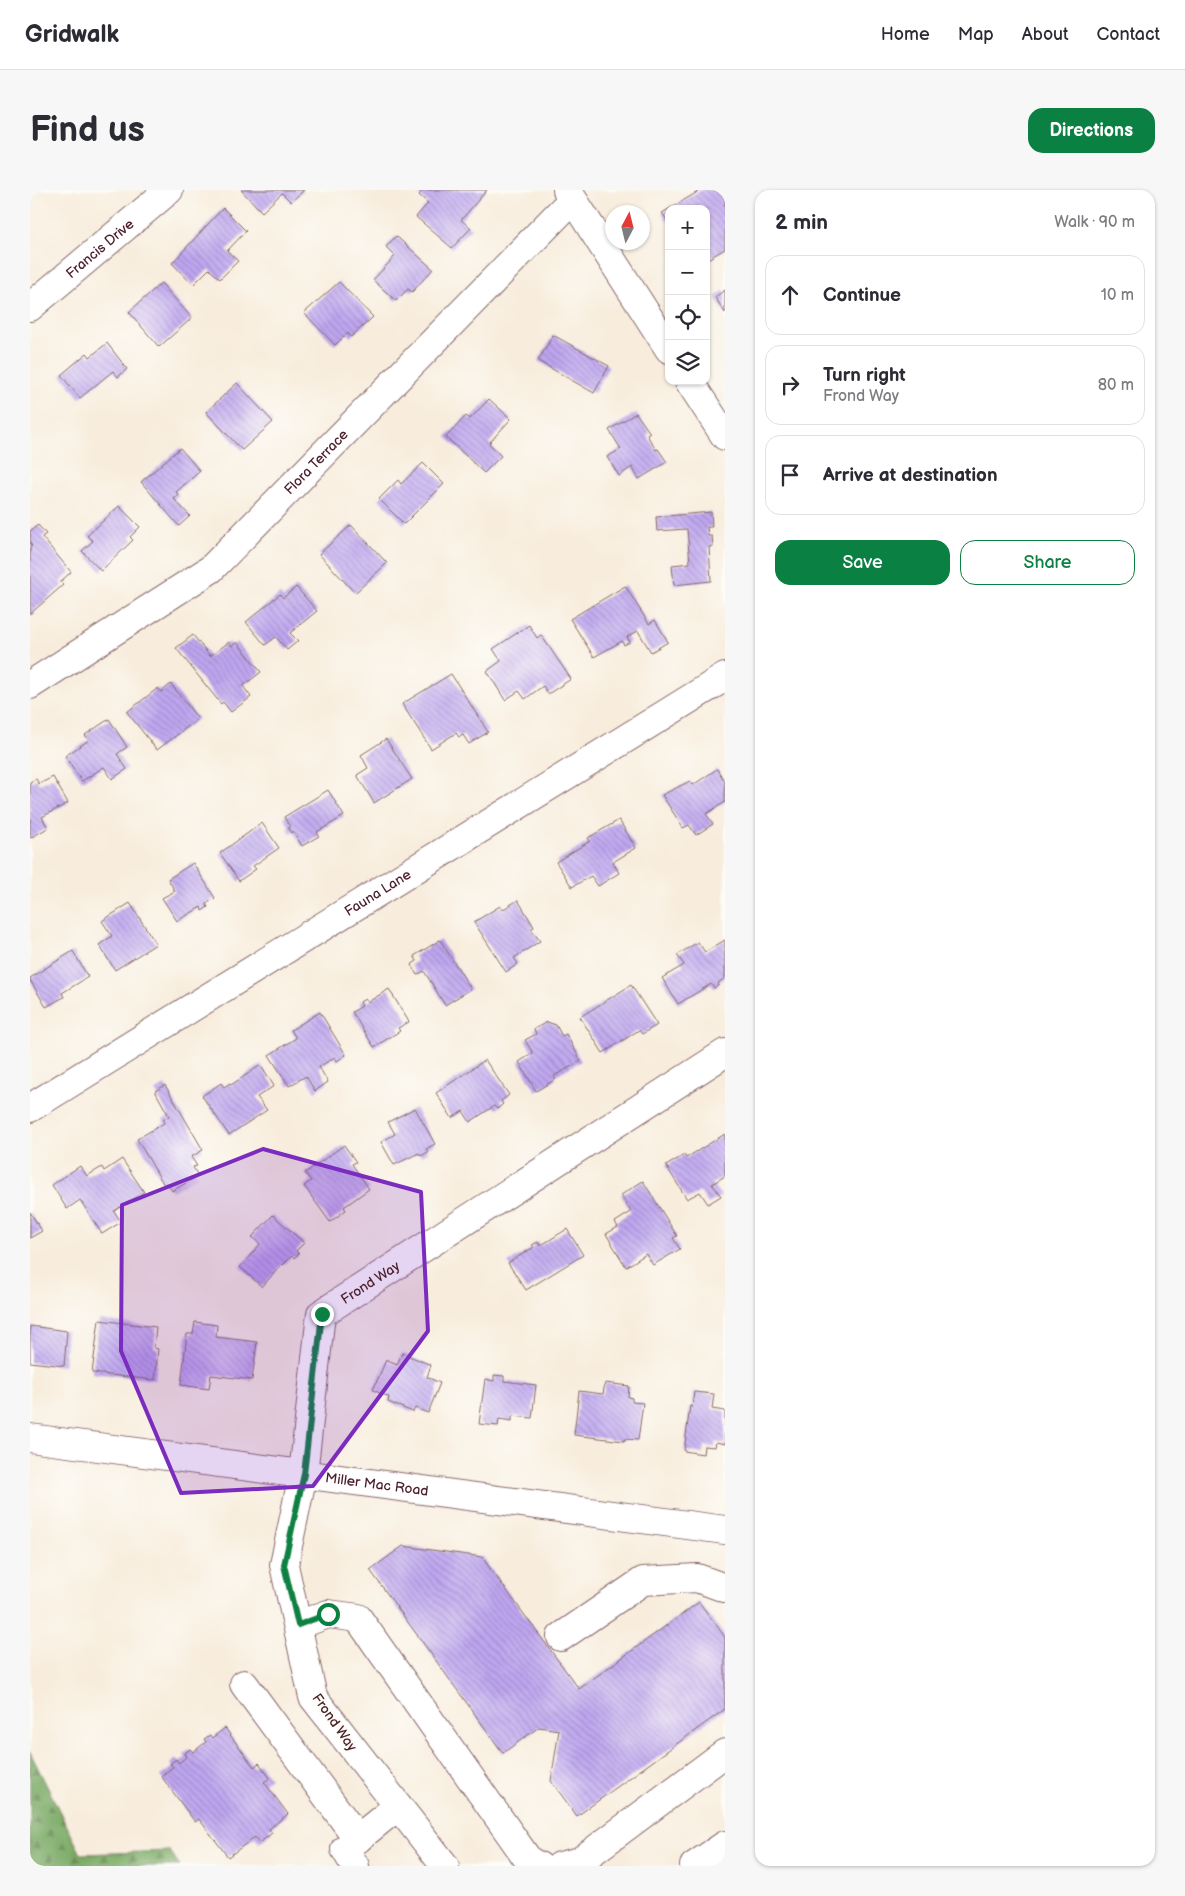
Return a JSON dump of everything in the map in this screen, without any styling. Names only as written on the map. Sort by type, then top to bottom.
[{"type":"street","name":"Francis Drive","points":[[30,307],[169,190]]},
{"type":"street","points":[[569,195],[665,344]]},
{"type":"street","name":"Flora Terrace","points":[[30,685],[211,569],[569,195]]},
{"type":"street","points":[[692,385],[725,436]]},
{"type":"street","name":"Fauna Lane","points":[[30,1108],[725,677]]},
{"type":"street","name":"Frond Way","points":[[444,1866],[313,1696],[284,1565],[304,1474],[322,1314],[725,1053]]},
{"type":"street","name":"Miller Mac Road","points":[[30,1438],[725,1530]]},
{"type":"street","points":[[560,1637],[643,1581],[697,1578],[725,1588]]},
{"type":"street","points":[[298,1625],[328,1614],[358,1618],[529,1861],[539,1866]]},
{"type":"street","points":[[244,1684],[358,1839]]},
{"type":"street","points":[[560,1866],[580,1861],[589,1861],[725,1754]]},
{"type":"street","points":[[355,1866],[345,1849],[398,1806]]},
{"type":"street","points":[[694,1866],[725,1845]]},
{"type":"highlighted area","points":[[263,1149],[421,1192],[428,1331],[313,1486],[181,1493],[121,1351],[122,1205]]},
{"type":"green space","points":[[30,1752],[81,1854],[170,1851],[180,1866],[30,1866]]},
{"type":"building","points":[[241,190],[304,190],[291,202],[282,193],[262,212]]},
{"type":"building","points":[[423,190],[487,190],[461,220],[471,228],[452,248],[416,217],[428,203],[419,195]]},
{"type":"building","points":[[701,190],[721,190],[725,197],[725,249],[710,258],[710,205],[676,205]]},
{"type":"building","points":[[223,208],[246,231],[227,251],[238,261],[220,279],[209,269],[193,285],[172,263]]},
{"type":"building","points":[[396,236],[433,269],[412,292],[408,289],[396,301],[373,280],[395,256],[386,247]]},
{"type":"building","points":[[339,282],[373,317],[351,337],[348,333],[335,345],[304,313]]},
{"type":"building","points":[[161,283],[192,318],[159,347],[129,312]]},
{"type":"building","points":[[725,290],[725,313],[715,297]]},
{"type":"building","points":[[553,335],[609,366],[594,393],[538,361]]},
{"type":"building","points":[[107,343],[127,369],[118,377],[113,371],[80,398],[61,375],[87,353],[90,357]]},
{"type":"building","points":[[237,383],[273,422],[242,450],[206,412]]},
{"type":"building","points":[[489,399],[511,419],[489,443],[501,456],[484,473],[446,437],[466,416],[470,419]]},
{"type":"building","points":[[636,413],[650,433],[647,435],[656,450],[658,449],[667,462],[639,479],[632,467],[619,476],[607,457],[621,449],[609,430]]},
{"type":"building","points":[[180,448],[200,471],[176,492],[179,495],[174,499],[190,516],[179,526],[141,482]]},
{"type":"building","points":[[423,463],[444,484],[404,524],[379,499],[398,480],[401,484]]},
{"type":"building","points":[[119,506],[140,527],[130,537],[133,540],[101,571],[82,551],[93,541],[87,536]]},
{"type":"building","points":[[711,512],[712,527],[707,527],[708,536],[712,536],[713,546],[709,547],[711,581],[674,585],[672,565],[690,563],[687,529],[657,531],[656,517]]},
{"type":"building","points":[[38,525],[46,534],[42,537],[71,572],[60,582],[63,585],[30,614],[30,547],[32,546],[30,543],[30,531]]},
{"type":"building","points":[[351,525],[387,563],[355,593],[319,554]]},
{"type":"building","points":[[625,586],[649,624],[655,620],[668,642],[651,652],[638,631],[627,637],[630,642],[624,645],[622,641],[594,657],[570,619]]},
{"type":"building","points":[[296,587],[317,611],[290,633],[298,641],[287,650],[276,637],[265,645],[246,622],[280,594],[283,598]]},
{"type":"building","points":[[529,625],[537,638],[541,635],[571,679],[548,694],[543,686],[525,699],[519,691],[505,700],[487,671],[501,661],[493,649]]},
{"type":"building","points":[[193,635],[210,656],[229,642],[232,646],[237,642],[261,672],[243,686],[251,697],[231,712],[223,702],[221,704],[176,648]]},
{"type":"building","points":[[451,674],[488,732],[469,744],[463,735],[459,737],[456,733],[431,749],[402,704]]},
{"type":"building","points":[[171,684],[198,719],[157,750],[127,712],[158,688],[161,692]]},
{"type":"building","points":[[109,719],[127,747],[117,754],[127,769],[112,779],[104,767],[82,781],[65,756],[89,740],[85,735]]},
{"type":"building","points":[[386,739],[412,779],[374,803],[357,775],[368,768],[361,755]]},
{"type":"building","points":[[717,769],[725,782],[725,802],[706,814],[713,824],[696,835],[689,825],[683,828],[662,795],[690,781],[693,785]]},
{"type":"building","points":[[53,777],[68,803],[42,817],[48,828],[30,838],[30,782],[36,779],[39,784]]},
{"type":"building","points":[[328,790],[344,816],[317,832],[319,836],[302,846],[293,831],[291,833],[284,817]]},
{"type":"building","points":[[619,820],[636,848],[613,862],[619,873],[598,886],[591,876],[572,887],[556,862],[590,841],[588,838]]},
{"type":"building","points":[[262,823],[279,848],[253,866],[256,869],[239,881],[220,853]]},
{"type":"building","points":[[193,863],[215,898],[206,904],[208,907],[202,911],[201,907],[177,921],[162,898],[175,891],[168,879]]},
{"type":"building","points":[[518,900],[534,927],[531,929],[540,941],[514,958],[518,964],[506,972],[474,922],[500,906],[502,910]]},
{"type":"building","points":[[130,903],[156,944],[115,970],[99,945],[112,936],[102,921]]},
{"type":"building","points":[[440,940],[471,989],[445,1005],[424,971],[417,975],[411,965],[417,961],[414,956]]},
{"type":"building","points":[[725,940],[725,978],[714,988],[711,984],[678,1004],[662,978],[684,965],[677,955],[698,942],[705,952]]},
{"type":"building","points":[[73,951],[88,977],[62,993],[64,997],[46,1007],[30,978]]},
{"type":"building","points":[[631,985],[657,1025],[642,1034],[639,1030],[603,1053],[580,1017]]},
{"type":"building","points":[[389,989],[409,1022],[398,1028],[400,1031],[374,1047],[352,1012],[362,1006],[360,1002],[365,999],[368,1002]]},
{"type":"building","points":[[320,1012],[346,1055],[337,1061],[335,1057],[319,1067],[328,1082],[315,1091],[306,1076],[289,1086],[269,1055],[296,1038],[291,1030]]},
{"type":"building","points":[[547,1022],[556,1025],[562,1036],[566,1034],[581,1061],[554,1076],[556,1079],[536,1091],[519,1062],[533,1053],[525,1040],[536,1034],[534,1029]]},
{"type":"building","points":[[485,1060],[509,1095],[501,1101],[503,1104],[497,1109],[494,1106],[470,1122],[463,1111],[452,1118],[436,1093]]},
{"type":"building","points":[[261,1065],[274,1086],[257,1097],[267,1110],[229,1135],[202,1096],[221,1083],[224,1087],[230,1083],[231,1085]]},
{"type":"building","points":[[165,1085],[203,1150],[191,1157],[197,1166],[193,1167],[198,1176],[172,1191],[167,1183],[164,1185],[137,1139],[164,1123],[163,1120],[169,1116],[155,1091]]},
{"type":"building","points":[[415,1108],[435,1144],[426,1149],[428,1152],[421,1156],[419,1153],[394,1165],[381,1142],[395,1134],[388,1122]]},
{"type":"building","points":[[725,1134],[725,1176],[712,1184],[721,1196],[708,1204],[700,1192],[687,1199],[666,1166],[684,1155],[686,1158]]},
{"type":"building","points":[[344,1145],[356,1162],[352,1164],[369,1189],[344,1207],[346,1210],[330,1222],[304,1186],[311,1181],[305,1173]]},
{"type":"building","points":[[122,1159],[144,1192],[114,1211],[121,1222],[102,1234],[80,1200],[67,1209],[52,1185],[80,1166],[87,1176],[102,1167],[104,1171]]},
{"type":"building","points":[[643,1181],[677,1236],[673,1238],[680,1249],[653,1265],[646,1254],[626,1267],[606,1234],[618,1227],[615,1222],[631,1212],[621,1195]]},
{"type":"building","points":[[30,1212],[42,1231],[30,1238]]},
{"type":"building","points":[[273,1215],[304,1243],[296,1251],[299,1254],[294,1258],[292,1256],[282,1264],[262,1287],[240,1267],[260,1244],[252,1237]]},
{"type":"building","points":[[567,1229],[583,1255],[526,1290],[508,1263],[534,1247],[532,1245],[538,1242],[540,1246]]},
{"type":"building","points":[[99,1320],[156,1327],[154,1348],[158,1349],[155,1380],[92,1373]]},
{"type":"building","points":[[195,1322],[217,1325],[216,1337],[257,1342],[252,1380],[211,1375],[209,1389],[181,1385],[187,1334],[193,1334]]},
{"type":"building","points":[[30,1326],[67,1331],[64,1366],[30,1362]]},
{"type":"building","points":[[402,1353],[431,1365],[427,1377],[440,1383],[428,1413],[415,1408],[413,1412],[388,1402],[389,1397],[373,1390],[386,1360],[397,1365]]},
{"type":"building","points":[[494,1375],[504,1376],[504,1381],[536,1385],[532,1418],[512,1416],[512,1421],[499,1419],[498,1426],[479,1424],[485,1379],[494,1381]]},
{"type":"building","points":[[605,1383],[629,1386],[628,1397],[632,1398],[632,1402],[643,1403],[638,1440],[624,1439],[624,1441],[574,1435],[579,1391],[603,1394]]},
{"type":"building","points":[[694,1392],[714,1394],[712,1409],[725,1411],[725,1444],[716,1442],[715,1447],[704,1446],[703,1454],[684,1451],[690,1406],[692,1407]]},
{"type":"building","points":[[403,1546],[482,1557],[579,1689],[699,1602],[725,1637],[725,1709],[577,1816],[551,1781],[559,1730],[539,1727],[503,1753],[370,1570]]},
{"type":"building","points":[[225,1728],[254,1767],[259,1763],[270,1778],[264,1782],[288,1814],[269,1829],[272,1833],[259,1843],[255,1837],[228,1857],[199,1819],[195,1822],[161,1776],[173,1767],[170,1764],[176,1759],[179,1763],[186,1757],[184,1754],[190,1749],[193,1752],[206,1742],[204,1739],[210,1735],[212,1738]]},
{"type":"route","points":[[322,1314],[304,1474],[284,1565],[298,1625],[328,1614]]}]
